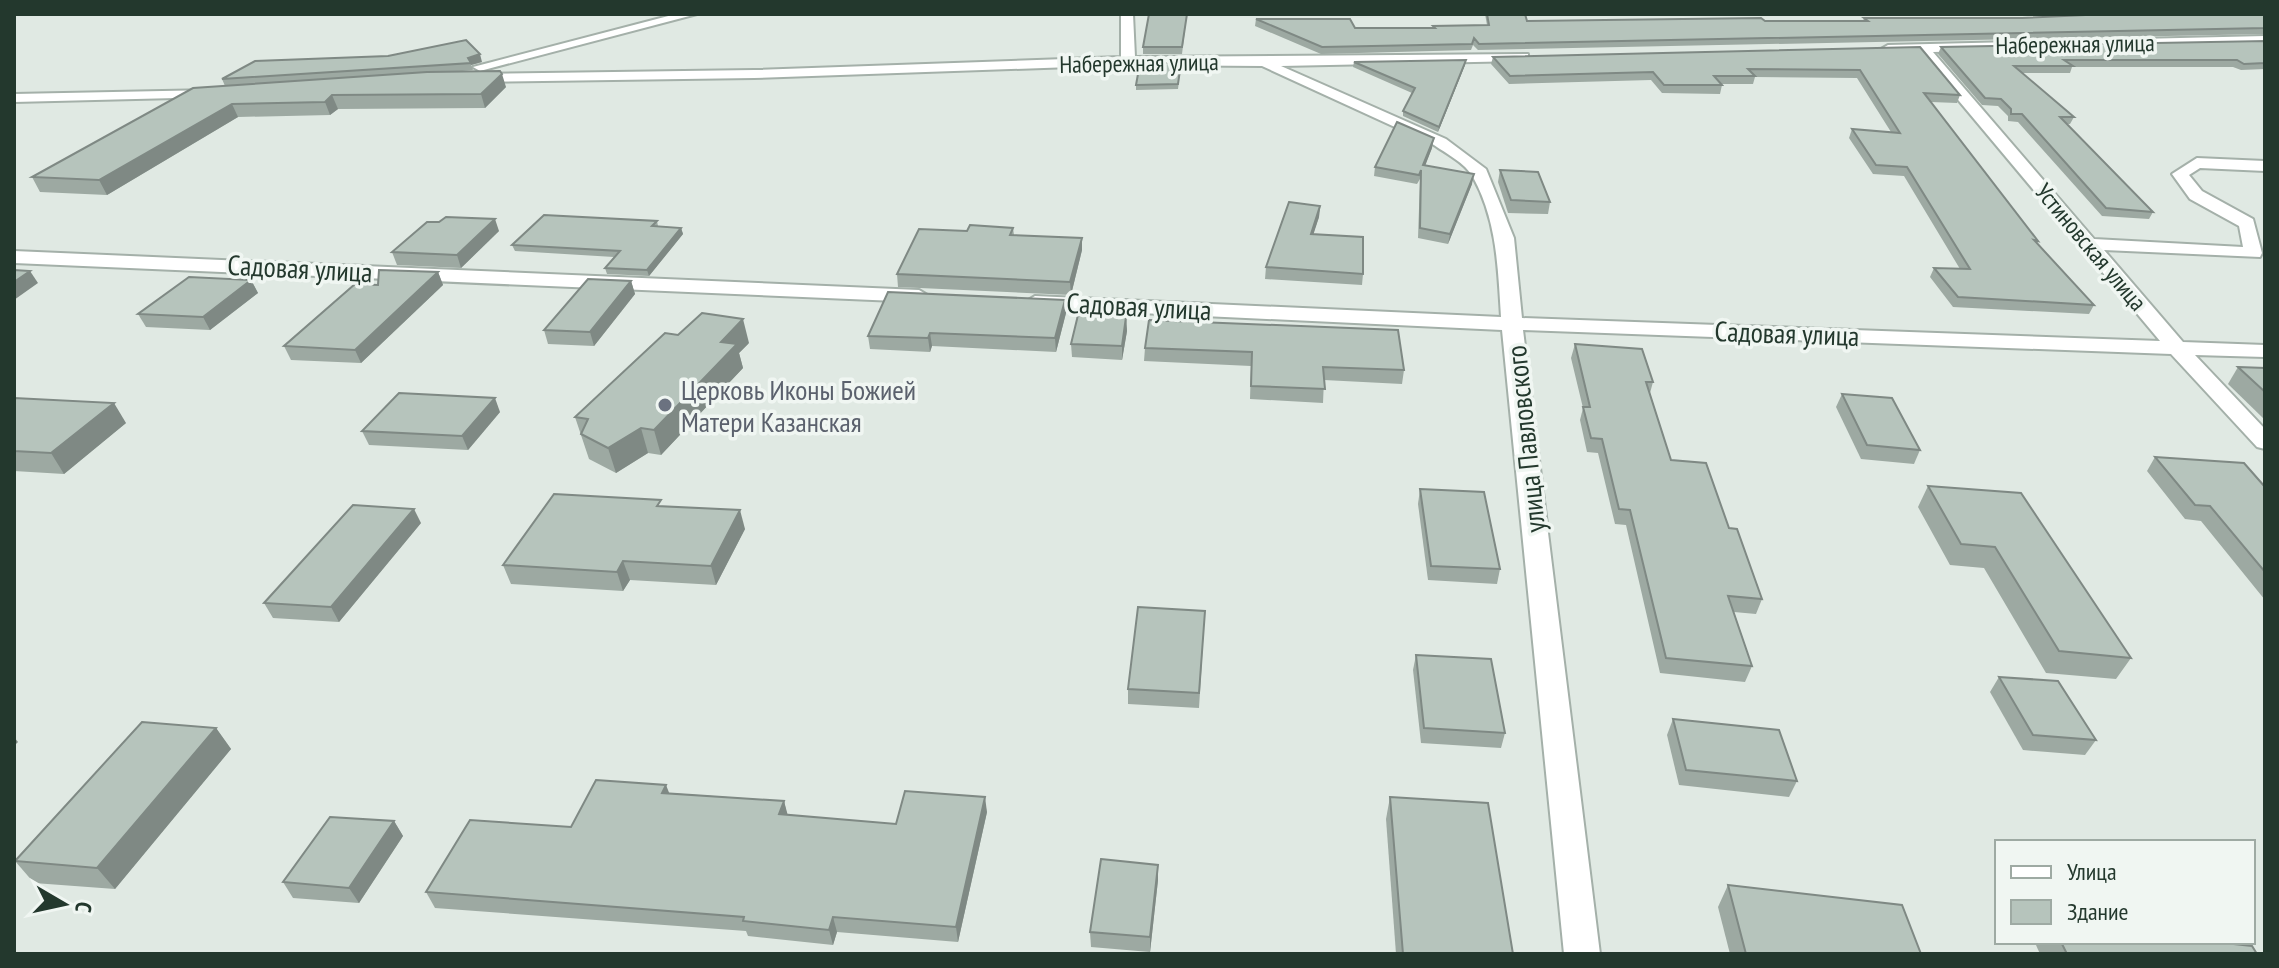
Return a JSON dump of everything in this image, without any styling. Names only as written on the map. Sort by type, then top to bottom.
[{"type":"street","name":"Набережная улица","points":[[691,14],[462,74],[754,74],[1128,61],[1262,62],[1545,56]]},
{"type":"street","points":[[1127,14],[1128,61]]},
{"type":"street","name":"Набережная улица","points":[[1875,49],[2265,40]]},
{"type":"street","name":"Устиновская улица","points":[[1922,48],[2176,347],[2265,442]]},
{"type":"street","name":"улица Павловского","points":[[1262,62],[1440,142],[1462,156],[1480,173],[1505,238],[1582,954]]},
{"type":"street","points":[[14,98],[232,93]]},
{"type":"street","points":[[2089,244],[2253,253],[2247,223],[2196,195],[2180,174],[2197,163],[2265,166]]},
{"type":"street","name":"Садовая улица","points":[[14,257],[944,297]]},
{"type":"street","name":"Садовая улица","points":[[1022,301],[1512,324],[2265,351]]},
{"type":"building","points":[[1149,14],[1187,14],[1182,47],[1143,47]]},
{"type":"building","points":[[1487,14],[1525,14],[1527,21],[1761,18],[1765,21],[1868,21],[1864,18],[2265,14],[2265,28],[1479,44],[1474,38],[1472,44],[1322,47],[1256,19],[1350,19],[1355,28],[1435,28],[1433,26],[1489,25]]},
{"type":"building","points":[[466,40],[480,54],[468,58],[471,63],[222,79],[255,61],[388,56]]},
{"type":"building","points":[[2265,41],[2265,63],[2244,64],[2237,60],[2064,60],[2073,66],[2014,66],[2074,117],[2060,117],[2153,212],[2106,208],[2022,114],[2011,114],[2011,109],[2001,99],[1985,98],[1941,47]]},
{"type":"building","points":[[1920,47],[1960,95],[1924,93],[2038,241],[2034,240],[2094,305],[1958,297],[1934,268],[1970,269],[1907,167],[1876,165],[1852,129],[1900,133],[1860,70],[1748,69],[1755,76],[1714,76],[1722,85],[1664,85],[1653,72],[1510,76],[1493,57]]},
{"type":"building","points":[[1466,60],[1439,127],[1403,111],[1415,88],[1354,62]]},
{"type":"building","points":[[1140,63],[1181,63],[1178,84],[1136,85]]},
{"type":"building","points":[[500,71],[502,74],[481,94],[332,95],[325,102],[232,104],[99,180],[32,177],[193,88],[427,72]]},
{"type":"building","points":[[1397,122],[1434,138],[1423,165],[1474,174],[1450,234],[1420,228],[1421,170],[1419,175],[1375,167]]},
{"type":"building","points":[[1500,170],[1538,172],[1550,202],[1511,200]]},
{"type":"building","points":[[1289,202],[1320,206],[1311,234],[1363,237],[1363,274],[1266,267]]},
{"type":"building","points":[[544,215],[657,221],[652,226],[681,228],[647,270],[605,268],[620,251],[512,245]]},
{"type":"building","points":[[446,217],[495,219],[457,255],[392,252],[427,222],[439,222]]},
{"type":"building","points":[[970,225],[1013,228],[1010,235],[1082,238],[1070,282],[897,274],[919,229],[967,231]]},
{"type":"building","points":[[14,270],[30,271],[14,282]]},
{"type":"building","points":[[379,270],[438,272],[355,350],[284,346],[355,284],[378,285]]},
{"type":"building","points":[[189,277],[251,280],[203,317],[138,314]]},
{"type":"building","points":[[588,279],[631,281],[590,332],[544,330]]},
{"type":"building","points":[[888,292],[1065,300],[1055,338],[930,333],[928,338],[868,336]]},
{"type":"building","points":[[702,313],[743,319],[721,342],[737,344],[654,430],[641,428],[608,448],[581,434],[588,419],[575,417],[665,333],[678,335]]},
{"type":"building","points":[[1078,315],[1126,317],[1122,346],[1071,344]]},
{"type":"building","points":[[1149,320],[1398,330],[1404,370],[1323,367],[1325,389],[1251,386],[1252,352],[1145,348]]},
{"type":"building","points":[[1575,344],[1642,349],[1653,382],[1646,382],[1671,460],[1706,463],[1729,528],[1737,529],[1762,599],[1728,596],[1752,666],[1666,658],[1630,510],[1619,509],[1602,439],[1591,438],[1583,407],[1590,407]]},
{"type":"building","points":[[2238,367],[2265,368],[2265,392]]},
{"type":"building","points":[[399,393],[495,398],[462,436],[362,431]]},
{"type":"building","points":[[1842,394],[1892,398],[1920,450],[1867,445]]},
{"type":"building","points":[[14,398],[114,403],[51,453],[14,451]]},
{"type":"building","points":[[2155,457],[2244,463],[2265,487],[2265,572],[2210,506],[2195,505]]},
{"type":"building","points":[[1928,486],[2021,493],[2131,658],[2059,651],[1995,547],[1961,544]]},
{"type":"building","points":[[1420,489],[1484,492],[1500,569],[1431,566]]},
{"type":"building","points":[[554,494],[661,500],[657,506],[740,510],[711,566],[623,561],[617,572],[503,565]]},
{"type":"building","points":[[353,505],[414,509],[331,607],[264,603]]},
{"type":"building","points":[[1138,607],[1205,611],[1199,693],[1128,689]]},
{"type":"building","points":[[1416,655],[1491,659],[1505,733],[1424,728]]},
{"type":"building","points":[[1999,677],[2058,681],[2096,740],[2033,735]]},
{"type":"building","points":[[1673,719],[1779,730],[1797,781],[1686,770]]},
{"type":"building","points":[[142,722],[216,728],[97,868],[15,861]]},
{"type":"building","points":[[596,780],[666,785],[662,793],[784,801],[779,814],[896,824],[905,791],[985,797],[956,927],[833,917],[829,930],[743,921],[744,917],[426,892],[470,820],[571,827]]},
{"type":"building","points":[[1390,797],[1488,803],[1513,954],[1403,954]]},
{"type":"building","points":[[330,817],[394,821],[349,888],[283,882]]},
{"type":"building","points":[[1101,859],[1158,865],[1150,937],[1090,932]]},
{"type":"building","points":[[1728,885],[1902,905],[1921,954],[1746,954]]},
{"type":"building","points":[[2062,944],[2234,944],[2252,946],[2257,954],[2067,954]]},
{"type":"place","name":"Церковь Иконы Божией Матери Казанская","points":[[665,405]]}]
